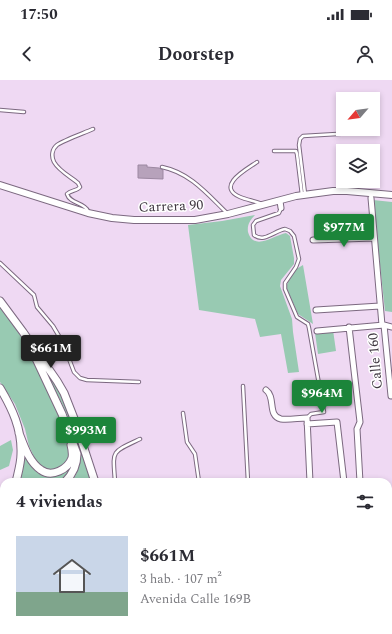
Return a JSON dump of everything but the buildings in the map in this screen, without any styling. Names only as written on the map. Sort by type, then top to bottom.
[{"type":"main road","points":[[0,301],[64,393],[76,421],[95,478]]},
{"type":"main road","points":[[23,332],[62,414],[77,454],[74,470],[69,478]]},
{"type":"main road","points":[[0,388],[13,411],[19,433],[29,455],[40,470],[49,473],[59,471],[68,465],[72,456],[71,445],[62,414]]},
{"type":"main road","points":[[17,478],[21,455],[19,433]]},
{"type":"street","name":"Carrera 90","points":[[0,185],[88,213],[112,218],[134,220],[184,221],[228,214],[304,195],[347,191],[392,196]]},
{"type":"street","name":"Calle 160","points":[[371,198],[380,306],[390,396]]},
{"type":"street","points":[[280,201],[282,208]]},
{"type":"street","points":[[350,225],[373,224]]},
{"type":"street","points":[[313,240],[374,238]]},
{"type":"street","points":[[316,310],[380,306]]},
{"type":"street","points":[[317,330],[383,325],[392,327]]},
{"type":"street","points":[[349,327],[360,422],[357,429],[360,478]]},
{"type":"street","points":[[266,390],[270,393],[273,412],[277,417],[282,419],[338,422],[344,478]]},
{"type":"street","points":[[307,421],[310,478]]},
{"type":"lane","points":[[0,110],[24,112]]},
{"type":"lane","points":[[88,213],[84,206],[70,200],[68,197],[67,194],[69,192],[80,187],[78,183],[58,167],[52,156],[53,150],[57,145],[93,129]]},
{"type":"lane","points":[[304,195],[299,145],[300,139],[303,136],[336,134]]},
{"type":"lane","points":[[274,151],[296,151],[298,154],[304,195]]},
{"type":"lane","points":[[257,162],[240,173],[234,179],[232,190],[240,197],[264,205]]},
{"type":"lane","points":[[162,167],[174,170],[198,185],[228,214]]},
{"type":"lane","points":[[282,208],[279,213],[256,221],[252,230],[254,235],[261,238],[284,229],[290,231],[294,236],[299,259],[296,267],[285,283],[285,289],[297,317],[308,324],[324,412],[312,414],[307,421]]},
{"type":"lane","points":[[0,263],[34,295],[37,307],[53,326],[63,343],[74,372],[80,378],[87,380],[139,382]]},
{"type":"lane","points":[[243,386],[248,478]]},
{"type":"lane","points":[[183,413],[187,442],[195,454],[198,478]]},
{"type":"lane","points":[[115,478],[113,461],[115,453],[121,448],[140,439]]},
{"type":"green space","points":[[373,200],[392,202],[392,312],[385,311]]},
{"type":"green space","points":[[255,215],[249,223],[248,232],[251,238],[255,241],[265,241],[286,233],[290,236],[294,264],[281,280],[280,286],[292,319],[299,372],[288,373],[281,334],[260,337],[255,319],[199,310],[188,225]]},
{"type":"green space","points":[[303,265],[313,324],[298,314],[286,287],[293,271]]},
{"type":"green space","points":[[0,304],[31,352],[67,435],[71,453],[67,462],[60,468],[52,471],[45,469],[37,463],[29,446],[25,429],[15,404],[0,382]]},
{"type":"green space","points":[[333,330],[336,351],[318,354],[315,333]]},
{"type":"green space","points":[[43,366],[57,386],[66,406],[93,478],[74,478],[77,473],[80,454],[78,443],[64,409]]},
{"type":"green space","points":[[11,440],[13,450],[9,466],[0,470],[0,446]]},
{"type":"green space","points":[[24,452],[33,469],[43,476],[48,477],[53,477],[63,473],[75,462],[69,472],[63,478],[21,478]]}]
